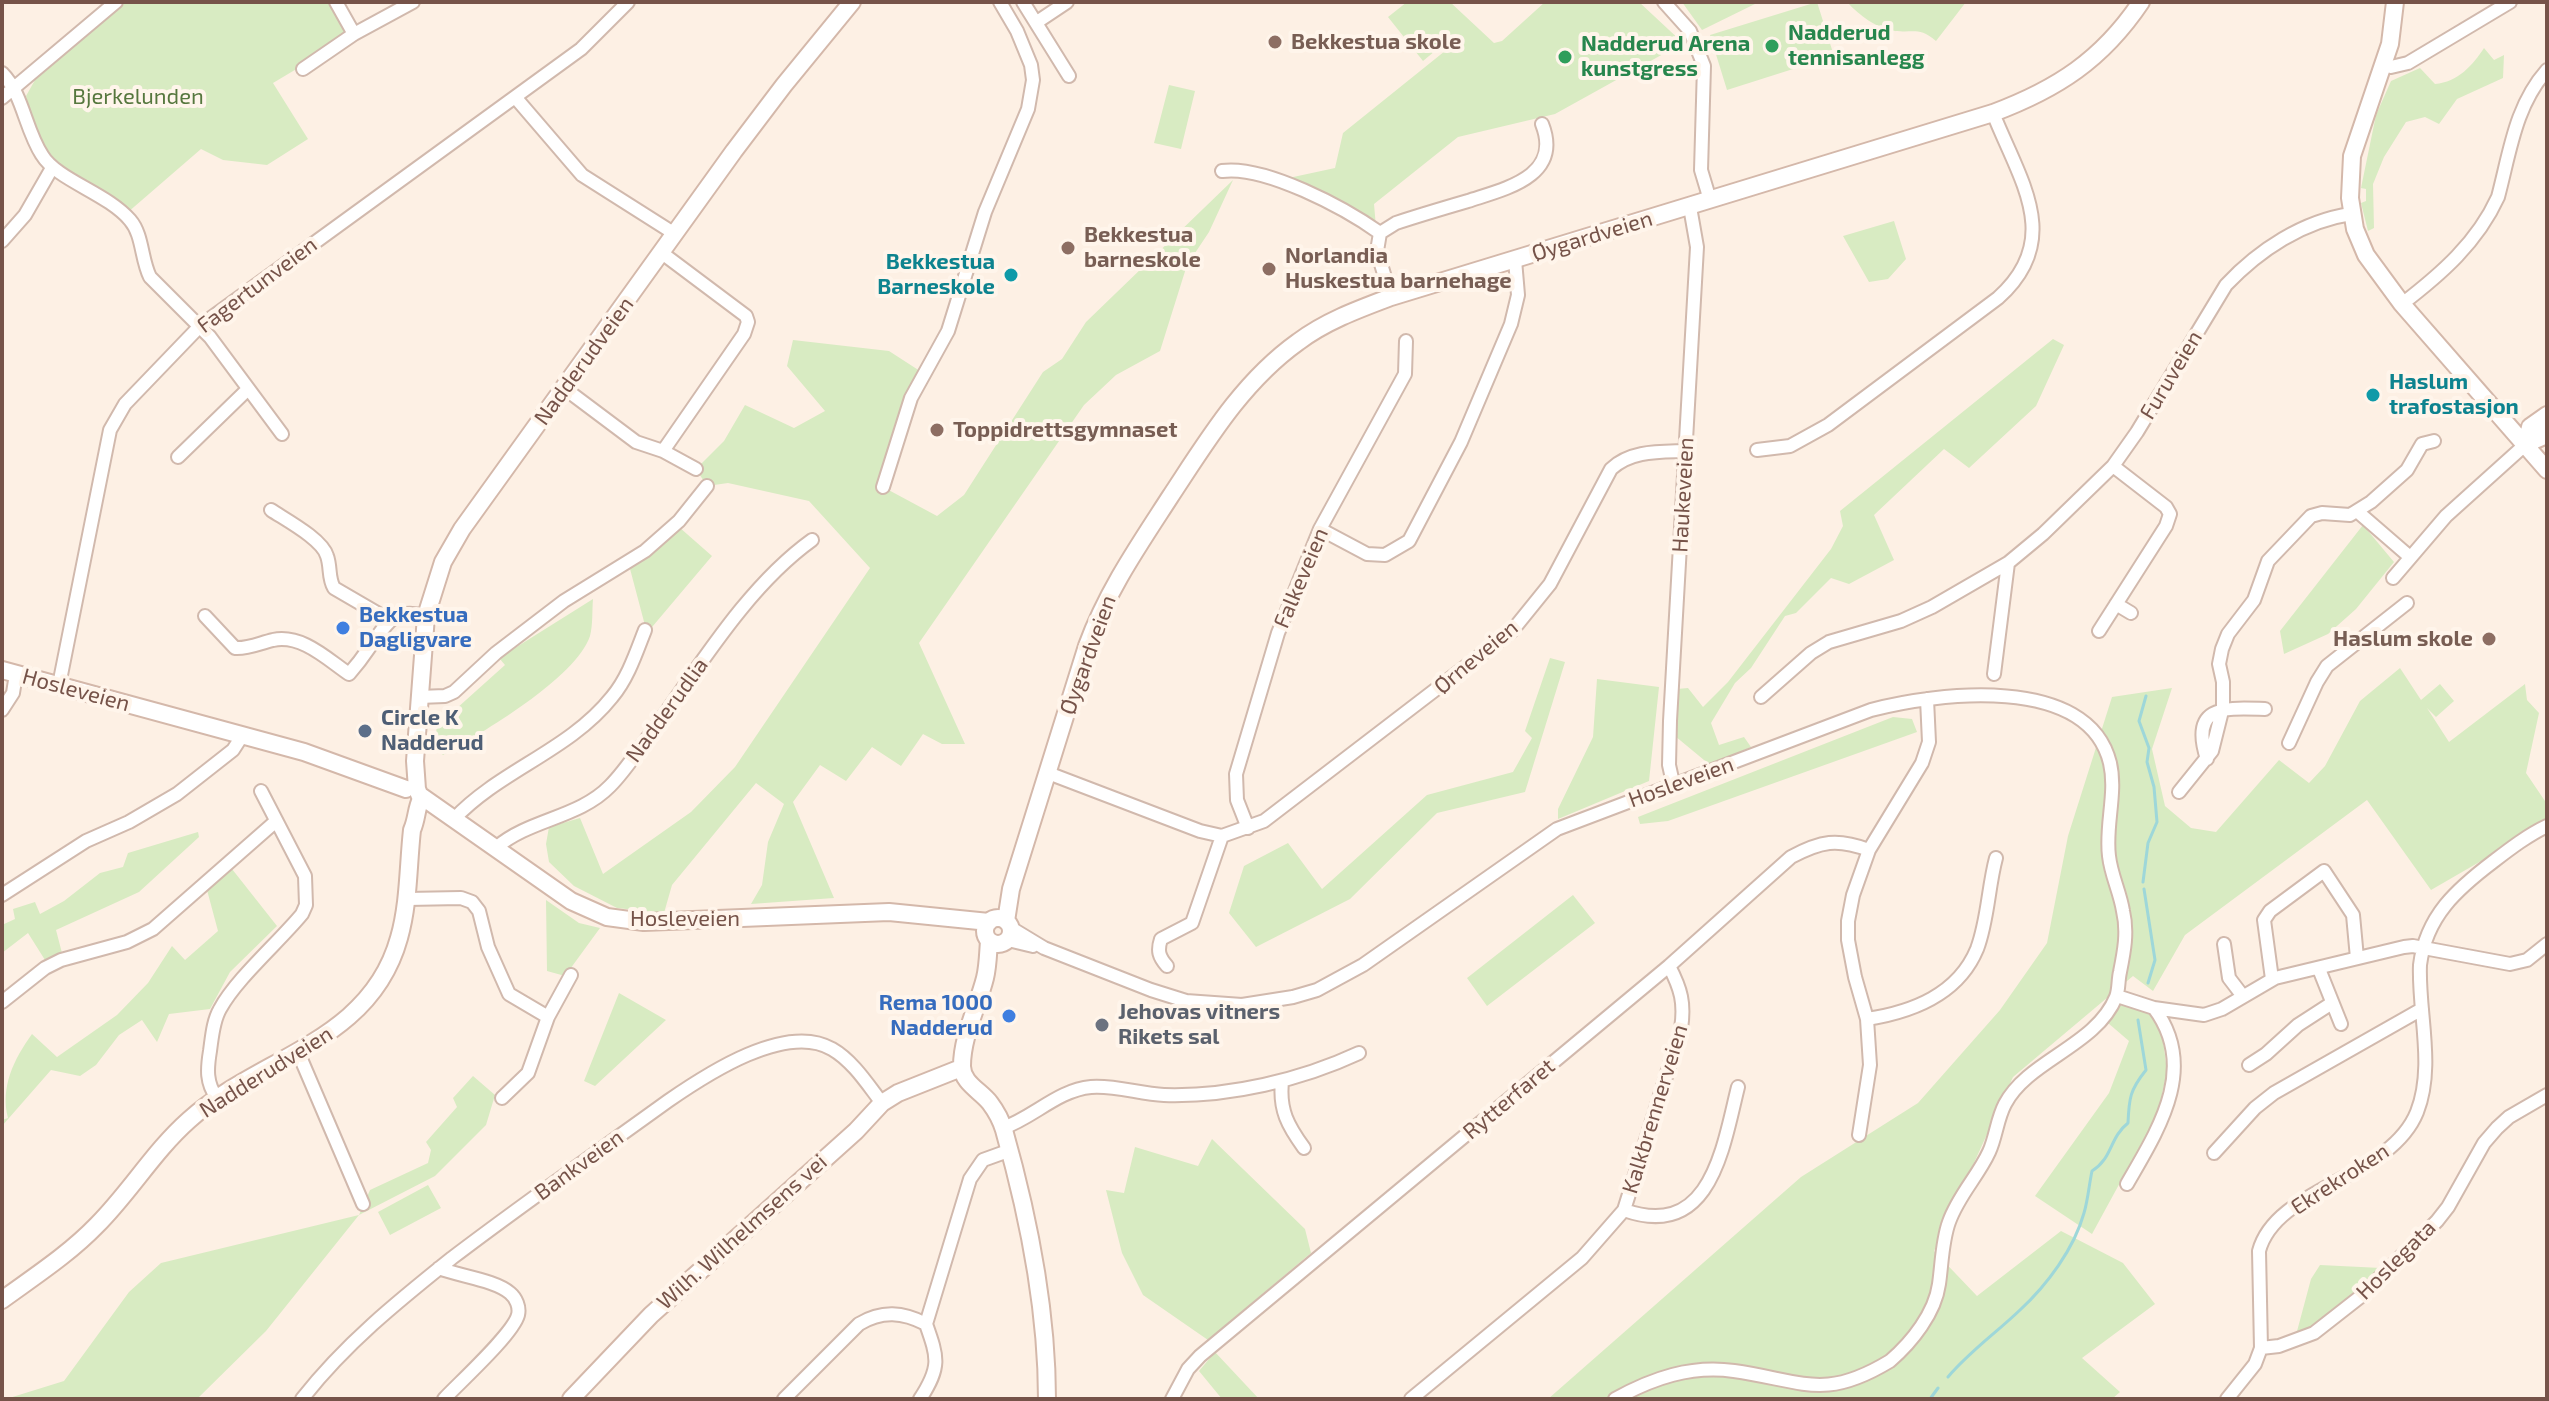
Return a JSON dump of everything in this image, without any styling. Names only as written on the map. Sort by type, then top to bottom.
[{"type":"street","points":[[2,98],[116,2]]},
{"type":"street","points":[[336,2],[354,34]]},
{"type":"street","points":[[303,69],[354,34],[413,2]]},
{"type":"street","name":"Fagertunveien","points":[[59,685],[110,430],[125,404],[200,326],[596,38],[628,2]]},
{"type":"street","name":"Nadderudveien","points":[[2,1300],[86,1237],[173,1136],[217,1098],[337,1028],[370,995],[393,957],[407,899],[412,830],[407,790],[426,616],[438,575],[453,544],[784,85],[852,2]]},
{"type":"street","points":[[883,487],[911,398],[948,331],[985,212],[1028,109],[1033,80],[1031,65],[1017,31],[1000,2]]},
{"type":"street","points":[[1023,2],[1069,76]]},
{"type":"street","points":[[1037,22],[1067,2]]},
{"type":"street","points":[[1664,2],[1690,31],[1704,66],[1701,170],[1710,200]]},
{"type":"street","name":"Øygardveien","points":[[963,1073],[966,1041],[1010,891],[1101,608],[1230,408],[1261,372],[1298,341],[1331,322],[1391,297],[1993,113],[2042,93],[2076,72],[2115,35],[2141,2]]},
{"type":"street","points":[[2395,2],[2390,44],[2352,156],[2349,181],[2351,214],[2366,255],[2402,304],[2547,470]]},
{"type":"street","points":[[2383,65],[2391,67],[2408,63],[2510,2]]},
{"type":"street","points":[[2402,304],[2460,253],[2491,211],[2498,197],[2524,103],[2547,70]]},
{"type":"street","points":[[2,73],[15,89],[23,116],[41,155],[52,168],[99,194],[122,211],[139,234],[150,277],[200,326],[282,434]]},
{"type":"street","points":[[515,97],[582,175],[675,234]]},
{"type":"street","points":[[1757,450],[1790,446],[1828,425],[1998,298],[2022,273],[2034,239],[2034,226],[2021,181],[1993,113]]},
{"type":"street","points":[[1391,297],[1377,251],[1380,233],[1396,223],[1516,185],[1534,173],[1542,162],[1546,146],[1542,124]]},
{"type":"street","points":[[2,241],[25,215],[52,168]]},
{"type":"street","points":[[1222,171],[1256,174],[1312,194],[1380,233]]},
{"type":"street","name":"Haukeveien","points":[[1673,783],[1669,765],[1670,736],[1697,247],[1690,207]]},
{"type":"street","name":"Furuveien","points":[[1761,697],[1811,653],[1829,642],[1901,621],[1967,588],[2008,563],[2043,534],[2113,466],[2226,285],[2261,254],[2311,223],[2351,214]]},
{"type":"street","points":[[662,253],[746,316],[748,322],[744,334],[663,451]]},
{"type":"street","points":[[1320,529],[1367,554],[1385,555],[1409,541],[1461,442],[1511,324],[1518,295],[1515,260]]},
{"type":"street","name":"Falkeveien","points":[[1248,828],[1235,790],[1240,755],[1278,633],[1320,529],[1405,374],[1406,341]]},
{"type":"street","points":[[564,388],[636,442],[663,451],[696,469]]},
{"type":"street","points":[[178,457],[247,390]]},
{"type":"street","points":[[2526,444],[2530,427],[2547,415]]},
{"type":"street","points":[[2393,578],[2446,516],[2526,444],[2542,437],[2547,427]]},
{"type":"street","points":[[2179,792],[2207,759],[2216,740],[2223,707],[2219,664],[2222,649],[2228,634],[2254,600],[2268,561],[2311,516],[2358,512],[2399,480],[2422,444],[2434,441]]},
{"type":"street","name":"Ørneveien","points":[[1222,836],[1264,821],[1288,805],[1512,631],[1550,584],[1600,488],[1611,469],[1621,460],[1651,452],[1686,451]]},
{"type":"street","points":[[2099,631],[2166,526],[2170,514],[2166,507],[2113,466]]},
{"type":"street","points":[[419,697],[445,696],[454,692],[496,653],[564,601],[645,551],[679,521],[707,486]]},
{"type":"street","points":[[271,510],[322,546],[334,588],[389,620]]},
{"type":"street","points":[[2358,512],[2410,557]]},
{"type":"street","name":"Nadderudlia","points":[[497,847],[580,808],[611,786],[745,607],[774,572],[812,540]]},
{"type":"street","points":[[1994,674],[2008,563]]},
{"type":"street","points":[[2289,743],[2327,666],[2407,603]]},
{"type":"street","points":[[2116,604],[2131,613]]},
{"type":"street","points":[[205,616],[235,648],[243,649],[277,639],[294,640],[349,674],[389,620],[400,614],[426,616]]},
{"type":"street","points":[[452,818],[499,781],[563,742],[600,710],[624,680],[645,630]]},
{"type":"street","points":[[2,710],[13,693],[9,672]]},
{"type":"street","name":"Hosleveien","points":[[9,672],[332,761],[407,790],[437,815],[452,818],[571,901],[596,913],[630,921],[703,921],[878,912],[950,918],[1044,948],[1186,1001],[1242,1005],[1317,990],[1363,965],[1557,829],[1871,710],[1927,699],[1973,695],[2024,699],[2072,715],[2095,734],[2110,763],[2109,858],[2126,929],[2117,996],[2090,1031],[2025,1081],[2004,1105],[1991,1149],[1957,1203],[1948,1224],[1939,1288],[1930,1311],[1908,1344],[1891,1361],[1839,1393],[1813,1393],[1758,1376],[1707,1369],[1657,1378],[1615,1399]]},
{"type":"street","points":[[1859,1135],[1870,1065],[1867,1019],[1855,977],[1848,921],[1853,895],[1869,850],[1922,763],[1929,742],[1927,699]]},
{"type":"street","points":[[2223,707],[2265,709]]},
{"type":"street","points":[[2,895],[86,841],[129,822],[177,794],[233,750],[242,736]]},
{"type":"street","points":[[1048,773],[1222,836],[1192,923],[1161,939],[1157,949],[1167,966]]},
{"type":"street","points":[[217,1098],[211,1090],[207,1066],[220,1008],[302,914],[306,905],[305,876],[261,791]]},
{"type":"street","points":[[2,1002],[45,968],[61,960],[127,942],[153,929],[275,822]]},
{"type":"street","name":"Ekrekroken","points":[[2261,1348],[2259,1251],[2263,1239],[2278,1220],[2295,1207],[2391,1147],[2416,1113],[2423,1085],[2419,981],[2422,948],[2437,914],[2455,893],[2522,840],[2547,826]]},
{"type":"street","name":"Rytterfaret","points":[[1172,1399],[1188,1369],[1200,1356],[1669,966],[1791,857],[1814,845],[1837,842],[1869,850]]},
{"type":"street","points":[[1867,1019],[1907,1012],[1925,1004],[1960,974],[1976,950],[1996,858]]},
{"type":"street","points":[[2272,979],[2264,920],[2270,911],[2324,871],[2353,915],[2357,958]]},
{"type":"street","points":[[407,899],[461,898],[472,902],[479,911],[488,947],[509,994],[548,1017]]},
{"type":"street","points":[[2224,944],[2229,978],[2242,995]]},
{"type":"street","points":[[2117,996],[2154,1008],[2204,1015],[2222,1009],[2272,979],[2404,947],[2510,964],[2527,960],[2547,944]]},
{"type":"street","name":"Kalkbrennerveien","points":[[1411,1399],[1582,1258],[1624,1210],[1681,1029],[1684,1003],[1669,966]]},
{"type":"street","points":[[2319,969],[2341,1024]]},
{"type":"street","points":[[502,1098],[528,1073],[548,1017],[571,975]]},
{"type":"street","points":[[2249,1065],[2298,1025],[2332,1003]]},
{"type":"street","points":[[2127,1184],[2164,1119],[2171,1096],[2171,1045],[2162,1018],[2154,1008]]},
{"type":"street","points":[[2214,1153],[2255,1108],[2274,1093],[2422,1009]]},
{"type":"street","name":"Bankveien","points":[[302,1399],[330,1363],[358,1335],[439,1268],[692,1084],[740,1059],[775,1045],[795,1040],[810,1041],[834,1050],[882,1103]]},
{"type":"street","points":[[298,1052],[363,1204]]},
{"type":"street","points":[[1003,1128],[1076,1090],[1092,1087],[1180,1095],[1282,1082],[1359,1053]]},
{"type":"street","points":[[963,1073],[991,1104],[1003,1128],[1032,1244],[1042,1302],[1047,1399]]},
{"type":"street","name":"Wilh. Wilhelmsens vei","points":[[571,1399],[651,1315],[856,1131],[882,1103],[926,1082],[949,1082],[963,1073]]},
{"type":"street","points":[[1282,1082],[1280,1096],[1285,1120],[1304,1148]]},
{"type":"street","points":[[1624,1210],[1641,1216],[1667,1217],[1704,1191],[1721,1154],[1738,1087]]},
{"type":"street","name":"Hoslegata","points":[[2261,1348],[2296,1341],[2314,1333],[2360,1297],[2437,1221],[2484,1143],[2497,1128],[2509,1117],[2547,1095]]},
{"type":"street","points":[[920,1399],[934,1378],[936,1367],[937,1354],[926,1324],[970,1179],[983,1160],[1008,1151]]},
{"type":"street","points":[[439,1268],[501,1287],[516,1298],[518,1306],[518,1315],[506,1334],[444,1399]]},
{"type":"street","points":[[784,1399],[859,1324],[870,1317],[900,1313],[926,1324]]},
{"type":"street","points":[[2227,1399],[2255,1364],[2261,1348]]},
{"type":"green space","name":"Bjerkelunden","points":[[126,2],[330,2],[350,37],[273,83],[308,139],[267,165],[223,160],[201,149],[127,213],[54,166],[30,114],[26,96],[35,80]]},
{"type":"green space","points":[[1407,2],[1450,2],[1494,43],[1502,41],[1545,2],[1639,2],[1683,43],[1555,114],[1458,137],[1374,204],[1376,227],[1284,179],[1335,168],[1343,133],[1445,51],[1441,46],[1423,61],[1388,17]]},
{"type":"green space","points":[[1682,2],[1759,2],[1702,30]]},
{"type":"green space","name":"Nadderud tennisanlegg","points":[[1817,2],[1834,56],[1727,90],[1710,35]]},
{"type":"green space","points":[[1847,2],[1966,2],[1936,41],[1921,32],[1881,27],[1863,17]]},
{"type":"green space","points":[[2484,48],[2494,60],[2504,55],[2503,78],[2457,99],[2439,124],[2425,117],[2406,122],[2384,157],[2373,184],[2374,228],[2368,231],[2361,203],[2366,201],[2366,189],[2361,188],[2376,115],[2391,81],[2420,68],[2435,84],[2443,83],[2470,66]]},
{"type":"green space","points":[[1169,85],[1195,91],[1181,149],[1154,143]]},
{"type":"green space","points":[[1233,180],[1209,232],[1187,265],[1160,351],[1116,375],[1084,405],[919,643],[965,744],[942,744],[923,734],[901,766],[872,747],[846,781],[820,765],[793,802],[834,898],[751,904],[762,885],[768,842],[784,804],[756,783],[672,885],[664,913],[617,908],[574,886],[549,862],[546,844],[549,827],[580,818],[603,874],[691,812],[735,767],[870,568],[809,501],[728,483],[707,486],[696,469],[724,441],[745,405],[794,428],[825,411],[787,366],[793,340],[889,351],[923,373],[883,487],[937,516],[964,495],[1043,372],[1062,359],[1086,322]]},
{"type":"green space","points":[[1894,221],[1906,259],[1888,279],[1869,282],[1843,236]]},
{"type":"green space","points":[[2053,339],[2064,345],[2036,406],[1969,468],[1944,449],[1874,515],[1894,560],[1849,584],[1831,578],[1796,613],[1785,616],[1751,668],[1735,683],[1711,723],[1719,745],[1744,737],[1751,747],[1710,765],[1675,736],[1677,689],[1688,688],[1703,707],[1728,682],[1831,549],[1843,526],[1840,511]]},
{"type":"green space","points":[[2363,525],[2394,562],[2356,609],[2328,634],[2284,654],[2280,631]]},
{"type":"green space","points":[[679,527],[712,556],[647,633],[629,565]]},
{"type":"green space","points":[[593,599],[590,636],[567,669],[526,703],[443,755],[434,745],[437,726],[505,665],[499,658]]},
{"type":"green space","points":[[1550,658],[1565,662],[1525,792],[1437,813],[1350,899],[1256,947],[1229,913],[1244,866],[1288,843],[1322,889],[1427,795],[1513,772],[1532,738],[1525,731]]},
{"type":"green space","points":[[2400,668],[2421,700],[2440,684],[2454,701],[2436,717],[2427,708],[2449,742],[2525,684],[2527,700],[2539,713],[2526,773],[2547,804],[2547,827],[2533,831],[2431,890],[2367,800],[2185,935],[2153,991],[2133,976],[2013,1077],[1934,1251],[1977,1296],[2061,1231],[2123,1263],[2155,1304],[2082,1358],[2120,1392],[2112,1399],[1548,1399],[1801,1177],[1918,1103],[2000,1010],[2047,943],[2068,836],[2112,697],[2172,688],[2152,749],[2165,806],[2191,828],[2216,832],[2279,760],[2309,783],[2325,766],[2360,701]]},
{"type":"green space","points":[[1597,679],[1659,687],[1649,781],[1558,819],[1558,809],[1593,737]]},
{"type":"green space","points":[[1893,717],[1912,719],[1917,732],[1668,821],[1640,824],[1638,817]]},
{"type":"green space","points":[[198,832],[199,837],[139,892],[56,930],[62,953],[45,960],[28,933],[2,953],[2,925],[15,919],[13,909],[35,902],[40,914],[64,901],[100,873],[123,867],[128,853]]},
{"type":"green space","points":[[232,869],[277,926],[230,972],[210,1009],[169,1014],[157,1042],[142,1020],[119,1035],[96,1065],[80,1076],[51,1070],[2,1126],[2,1120],[8,1118],[6,1095],[10,1074],[32,1034],[57,1057],[117,1015],[148,983],[172,946],[185,960],[218,931],[207,890]]},
{"type":"green space","points":[[1573,895],[1595,923],[1487,1006],[1467,978]]},
{"type":"green space","points":[[546,900],[579,923],[600,928],[565,976],[547,971]]},
{"type":"green space","points":[[619,993],[666,1020],[595,1086],[584,1081]]},
{"type":"green space","points":[[2136,1005],[2153,1016],[2162,1032],[2167,1071],[2158,1113],[2092,1234],[2035,1196],[2109,1093],[2129,1041],[2108,1023],[2118,1006]]},
{"type":"green space","points":[[473,1076],[495,1095],[486,1125],[435,1176],[359,1215],[370,1190],[428,1163],[431,1150],[426,1142],[457,1107],[453,1098]]},
{"type":"green space","points":[[1212,1139],[1305,1229],[1311,1253],[1208,1340],[1143,1295],[1122,1253],[1106,1190],[1124,1193],[1135,1147],[1198,1166]]},
{"type":"green space","points":[[428,1185],[441,1208],[390,1235],[378,1212]]},
{"type":"green space","points":[[359,1215],[266,1331],[197,1399],[6,1399],[64,1381],[129,1292],[161,1263]]},
{"type":"green space","points":[[2320,1265],[2381,1268],[2345,1306],[2296,1335],[2311,1279]]},
{"type":"green space","points":[[1215,1352],[1259,1399],[1222,1399],[1199,1371]]},
{"type":"waterway","points":[[2143,882],[2148,843],[2157,822],[2154,787],[2147,762],[2149,748],[2139,721],[2146,696]]},
{"type":"waterway","points":[[2144,889],[2155,960],[2148,983]]},
{"type":"waterway","points":[[1948,1377],[2040,1289],[2074,1240],[2085,1208],[2092,1171],[2104,1160],[2117,1135],[2128,1123],[2131,1095],[2146,1070],[2138,1020]]},
{"type":"waterway","points":[[1930,1399],[1938,1388]]},
{"type":"place","name":"Bekkestua skole","points":[[1275,42]]},
{"type":"place","name":"Nadderud tennisanlegg","points":[[1772,46]]},
{"type":"place","name":"Nadderud Arena kunstgress","points":[[1565,57]]},
{"type":"place","name":"Bekkestua barneskole","points":[[1068,248]]},
{"type":"place","name":"Norlandia Huskestua barnehage","points":[[1269,269]]},
{"type":"place","name":"Bekkestua Barneskole","points":[[1011,275]]},
{"type":"place","name":"Haslum trafostasjon","points":[[2373,395]]},
{"type":"place","name":"Toppidrettsgymnaset","points":[[937,430]]},
{"type":"place","name":"Bekkestua Dagligvare","points":[[343,628]]},
{"type":"place","name":"Haslum skole","points":[[2489,639]]},
{"type":"place","name":"Circle K Nadderud","points":[[365,731]]},
{"type":"place","name":"Rema 1000 Nadderud","points":[[1009,1016]]},
{"type":"place","name":"Jehovas vitners Rikets sal","points":[[1102,1025]]}]
